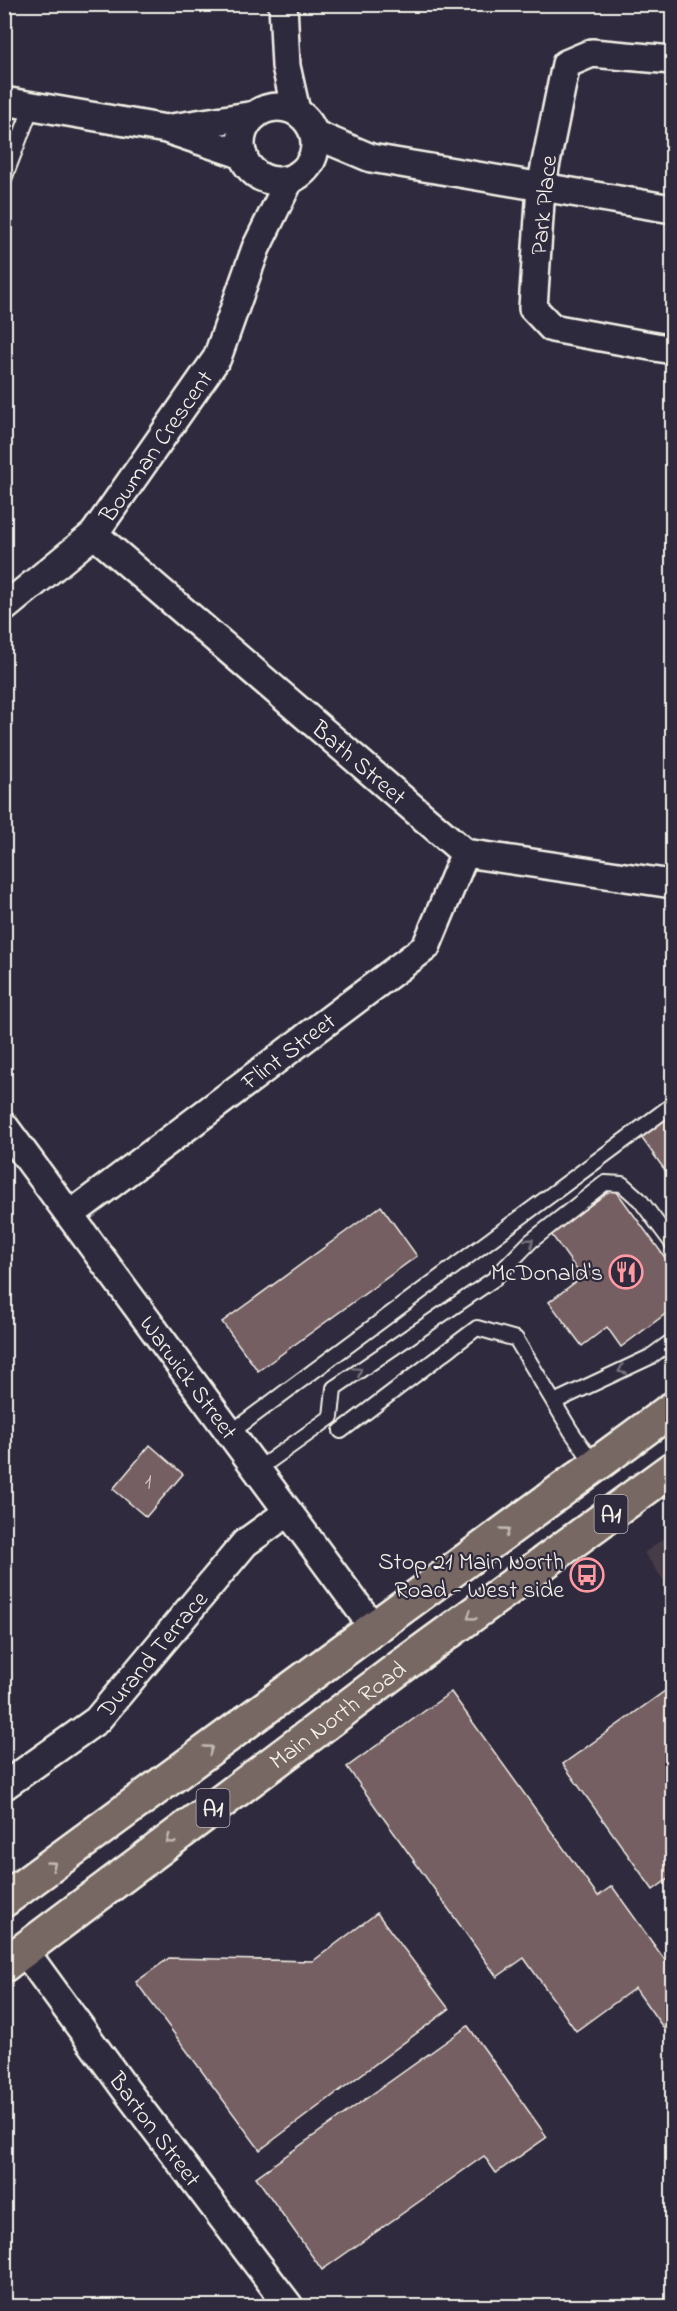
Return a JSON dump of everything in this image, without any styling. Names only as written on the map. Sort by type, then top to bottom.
[{"type":"highway","name":"Main North Road","points":[[4,1900],[672,1409]]},
{"type":"highway","name":"Main North Road","points":[[14,1958],[402,1666],[666,1481]]},
{"type":"highway","points":[[373,1628],[402,1666]]},
{"type":"street","points":[[283,4],[286,66],[296,111]]},
{"type":"street","name":"Park Place","points":[[672,60],[592,52],[566,64],[541,187],[533,308],[552,328],[672,350]]},
{"type":"street","points":[[166,129],[261,112],[282,107],[296,111],[308,121],[314,134],[315,149],[311,163],[302,174],[289,181],[274,181],[260,177],[249,168],[243,155],[241,140],[245,126],[261,112],[286,66]]},
{"type":"street","points":[[4,101],[166,129],[243,155]]},
{"type":"street","points":[[314,134],[371,158],[672,209]]},
{"type":"street","points":[[311,163],[371,158]]},
{"type":"street","name":"Bowman Crescent","points":[[256,248],[260,177]]},
{"type":"street","name":"Bowman Crescent","points":[[4,608],[94,534],[217,358],[256,248],[289,181]]},
{"type":"street","name":"Bath Street","points":[[94,534],[465,853]]},
{"type":"street","points":[[465,853],[672,884]]},
{"type":"street","name":"Flint Street","points":[[70,1215],[426,947],[465,853]]},
{"type":"street","name":"Warwick Street","points":[[4,1126],[373,1628]]},
{"type":"street","name":"Durand Terrace","points":[[4,1786],[97,1720],[245,1543],[288,1512]]},
{"type":"street","name":"Barton Street","points":[[14,1958],[289,2307]]},
{"type":"lane","points":[[4,179],[32,106]]},
{"type":"lane","points":[[230,1433],[672,1105]]},
{"type":"lane","points":[[258,1470],[331,1417],[334,1388],[494,1279],[531,1241],[605,1183],[622,1184],[640,1200],[672,1243]]},
{"type":"lane","points":[[341,1431],[477,1328],[516,1339],[571,1431],[595,1466]]},
{"type":"lane","points":[[554,1402],[650,1357],[672,1341]]},
{"type":"shaded area","points":[[672,1532],[672,1592],[644,1553]]},
{"type":"building","points":[[672,1107],[672,1180],[638,1133]]},
{"type":"building","name":"McDonald's","points":[[614,1188],[672,1267],[672,1309],[621,1347],[607,1327],[582,1346],[549,1302],[582,1277],[551,1234]]},
{"type":"building","points":[[381,1206],[417,1256],[258,1371],[222,1322]]},
{"type":"building","points":[[150,1445],[183,1474],[146,1517],[113,1489]]},
{"type":"building","points":[[672,1686],[672,1876],[653,1890],[563,1764]]},
{"type":"building","points":[[451,1692],[598,1896],[612,1886],[672,1970],[672,2040],[635,1988],[576,2031],[524,1958],[497,1977],[347,1767]]},
{"type":"building","points":[[377,1913],[449,2009],[260,2150],[136,1982],[169,1958],[313,1961]]},
{"type":"building","points":[[468,2026],[547,2137],[496,2173],[484,2156],[322,2270],[256,2177]]},
{"type":"place","name":"McDonald's","points":[[626,1272]]},
{"type":"place","name":"Stop 21 Main North Road - West side","points":[[587,1575]]}]
